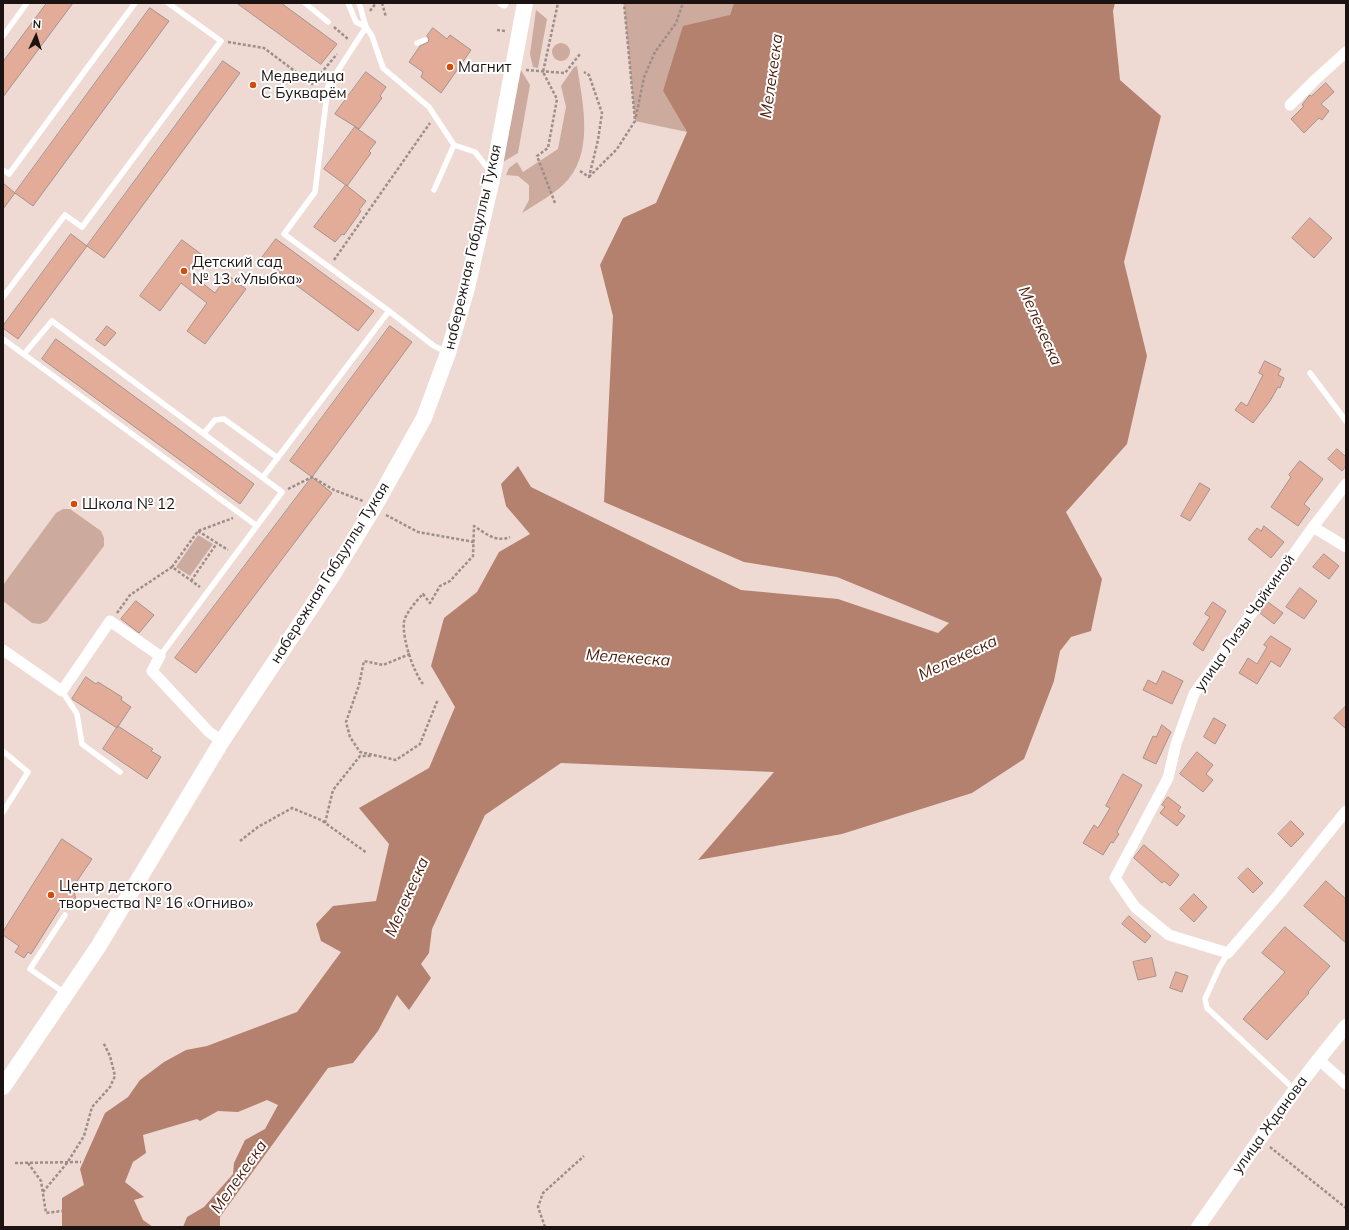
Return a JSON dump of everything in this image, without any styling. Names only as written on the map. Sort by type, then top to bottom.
[{"type":"main road","name":"набережная Габдуллы Тукая","points":[[3,1087],[98,947],[222,741],[332,576],[373,508],[424,418],[448,353],[467,288],[493,175],[525,3]]},
{"type":"street","points":[[1290,105],[1346,52]]},
{"type":"street","name":"улица Лизы Чайкиной","points":[[1228,953],[1169,935],[1135,907],[1115,878],[1168,778],[1176,744],[1194,694],[1313,527],[1346,484]]},
{"type":"street","points":[[1313,527],[1346,547]]},
{"type":"street","points":[[3,650],[62,691],[110,621],[160,656],[152,671],[209,732],[222,741]]},
{"type":"street","points":[[1228,953],[1279,894],[1346,811]]},
{"type":"street","name":"улица Жданова","points":[[1198,1227],[1318,1059],[1346,1026]]},
{"type":"street","points":[[1318,1059],[1346,1084]]},
{"type":"lane","points":[[3,36],[27,3]]},
{"type":"lane","points":[[3,170],[9,174],[135,3]]},
{"type":"lane","points":[[3,298],[65,215],[82,227],[220,41],[168,3]]},
{"type":"lane","points":[[305,3],[328,22]]},
{"type":"lane","points":[[348,3],[356,22],[363,23]]},
{"type":"lane","points":[[359,3],[363,23],[372,36],[383,68],[429,107],[454,145],[475,152],[493,175]]},
{"type":"lane","points":[[363,23],[328,86],[315,192],[284,234],[434,346],[448,353]]},
{"type":"lane","points":[[417,43],[425,40]]},
{"type":"lane","points":[[434,190],[454,145]]},
{"type":"lane","points":[[263,477],[389,311]]},
{"type":"lane","points":[[24,354],[52,321],[282,492],[160,656]]},
{"type":"lane","points":[[3,339],[258,526]]},
{"type":"lane","points":[[1310,373],[1346,421]]},
{"type":"lane","points":[[204,433],[215,420],[224,419],[278,458]]},
{"type":"lane","points":[[62,691],[77,714],[82,744],[120,772]]},
{"type":"lane","points":[[3,751],[28,772],[3,812]]},
{"type":"lane","points":[[65,915],[30,969],[66,994]]},
{"type":"lane","points":[[1228,953],[1205,998],[1207,1008],[1296,1090]]},
{"type":"path","points":[[344,45],[363,23],[376,3]]},
{"type":"path","points":[[382,3],[386,17]]},
{"type":"path","points":[[555,203],[537,156],[548,148],[557,99],[543,72],[558,3]]},
{"type":"path","points":[[624,3],[635,121]]},
{"type":"path","points":[[589,177],[617,149],[635,121],[644,77],[655,52],[676,23],[684,3]]},
{"type":"path","points":[[328,22],[348,40]]},
{"type":"path","points":[[220,41],[264,48],[312,84],[339,51]]},
{"type":"path","points":[[526,70],[565,73],[580,54]]},
{"type":"path","points":[[584,72],[589,75],[602,112],[598,140],[589,177]]},
{"type":"path","points":[[329,267],[435,116]]},
{"type":"path","points":[[580,171],[589,177]]},
{"type":"path","points":[[110,621],[130,595],[172,567],[198,531],[242,514]]},
{"type":"path","points":[[423,684],[418,678],[406,643],[404,621],[416,600],[423,594],[430,603],[440,586],[450,581],[473,556],[474,526],[492,537],[505,539],[510,537]]},
{"type":"path","points":[[198,531],[235,555]]},
{"type":"path","points":[[191,580],[217,543]]},
{"type":"path","points":[[172,567],[208,592]]},
{"type":"path","points":[[410,654],[383,665],[364,661],[359,686],[346,722],[350,737],[360,752],[396,760],[420,744],[438,699]]},
{"type":"path","points":[[325,823],[333,790],[346,773],[360,756],[378,756]]},
{"type":"path","points":[[240,841],[258,827],[292,808],[322,820],[367,853]]},
{"type":"path","points":[[43,1192],[67,1163],[84,1136],[92,1107],[110,1087],[114,1076],[110,1056],[103,1042]]},
{"type":"path","points":[[1260,1139],[1346,1208]]},
{"type":"path","points":[[546,1227],[538,1207],[543,1192],[584,1156]]},
{"type":"path","points":[[15,1163],[81,1162]]},
{"type":"path","points":[[28,1163],[41,1181],[46,1213],[62,1212]]},
{"type":"shaded area","points":[[624,3],[734,3],[730,15],[663,91],[687,132],[635,121]]},
{"type":"shaded area","points":[[536,10],[547,19],[538,68],[533,67],[530,54]]},
{"type":"shaded area","points":[[561,43],[567,46],[570,52],[567,58],[561,61],[555,58],[552,52],[555,46]]},
{"type":"shaded area","points":[[577,66],[584,113],[583,144],[580,159],[573,173],[563,185],[522,213],[529,200],[529,185],[518,176],[506,175],[509,168],[517,162],[523,172],[558,149],[566,107],[561,86],[574,67]]},
{"type":"shaded area","points":[[521,70],[530,85],[518,153],[503,162]]},
{"type":"shaded area","points":[[63,509],[70,509],[101,531],[104,538],[104,546],[47,621],[40,624],[32,623],[3,601],[3,585],[56,513]]},
{"type":"shaded area","points":[[198,535],[213,544],[190,576],[176,567]]},
{"type":"water","name":"Мелекеска","points":[[734,3],[1115,3],[1113,11],[1120,80],[1161,116],[1124,262],[1147,356],[1127,444],[1066,512],[1102,579],[1091,631],[1071,637],[1060,651],[1054,681],[1024,759],[972,793],[842,834],[698,860],[774,772],[561,763],[485,815],[432,929],[429,953],[421,964],[431,978],[409,1010],[397,995],[378,1031],[353,1063],[328,1068],[220,1217],[220,1227],[183,1227],[187,1217],[204,1207],[233,1174],[234,1163],[245,1140],[265,1129],[278,1105],[267,1100],[238,1112],[218,1111],[200,1121],[197,1119],[143,1135],[146,1153],[133,1162],[125,1182],[144,1197],[134,1200],[143,1220],[153,1227],[62,1227],[62,1198],[84,1185],[80,1169],[105,1113],[128,1097],[140,1080],[164,1062],[186,1050],[207,1046],[297,1012],[341,952],[321,941],[316,924],[333,906],[376,901],[389,844],[359,808],[429,768],[455,707],[431,666],[444,618],[477,592],[499,552],[530,534],[506,506],[501,484],[518,466],[531,487],[741,590],[838,599],[938,633],[949,623],[837,577],[744,562],[604,502],[613,316],[600,265],[623,218],[656,203],[687,132],[663,91],[683,26],[730,15]]},
{"type":"building","points":[[47,3],[73,3],[3,97],[3,62]]},
{"type":"building","points":[[237,3],[281,3],[337,44],[321,64]]},
{"type":"building","points":[[150,8],[169,21],[33,206],[15,193]]},
{"type":"building","points":[[433,28],[447,39],[450,35],[471,50],[441,93],[421,77],[423,72],[409,62],[420,46],[428,42],[429,39],[427,36]]},
{"type":"building","points":[[223,61],[240,73],[104,258],[87,246]]},
{"type":"building","points":[[366,72],[386,87],[380,96],[382,98],[359,129],[335,114]]},
{"type":"building","points":[[1326,83],[1334,92],[1321,104],[1329,111],[1322,120],[1319,118],[1304,133],[1291,119],[1304,106],[1302,105],[1308,97]]},
{"type":"building","points":[[355,127],[376,142],[369,151],[371,153],[347,186],[324,169]]},
{"type":"building","points":[[3,183],[15,193],[3,209]]},
{"type":"building","points":[[346,185],[366,201],[359,210],[361,211],[344,235],[342,234],[335,242],[314,227]]},
{"type":"building","points":[[1310,218],[1332,238],[1314,258],[1292,238]]},
{"type":"building","points":[[71,234],[87,246],[18,339],[3,328],[3,326]]},
{"type":"building","points":[[276,239],[374,311],[358,331],[261,259]]},
{"type":"building","points":[[182,240],[201,254],[188,272],[215,293],[228,275],[246,289],[205,344],[187,331],[207,303],[181,283],[160,311],[140,296]]},
{"type":"building","points":[[107,326],[116,333],[105,346],[96,340]]},
{"type":"building","points":[[390,326],[412,342],[312,477],[290,461]]},
{"type":"building","points":[[56,339],[254,484],[240,504],[42,359]]},
{"type":"building","points":[[1265,361],[1281,369],[1278,375],[1284,378],[1280,388],[1278,387],[1270,401],[1253,423],[1235,410],[1241,402],[1247,406],[1263,375],[1259,373]]},
{"type":"building","points":[[1337,449],[1346,457],[1346,466],[1342,471],[1328,459]]},
{"type":"building","points":[[1300,461],[1323,479],[1304,504],[1310,509],[1298,526],[1271,507],[1291,477],[1289,475]]},
{"type":"building","points":[[312,477],[332,493],[196,673],[175,658]]},
{"type":"building","points":[[1200,483],[1210,489],[1190,521],[1181,516]]},
{"type":"building","points":[[1264,526],[1284,542],[1271,558],[1248,539],[1257,528],[1261,531]]},
{"type":"building","points":[[1324,554],[1339,566],[1329,579],[1313,567]]},
{"type":"building","points":[[1300,588],[1317,601],[1304,619],[1286,607]]},
{"type":"building","points":[[136,601],[154,615],[139,633],[121,619]]},
{"type":"building","points":[[1213,602],[1226,611],[1203,651],[1193,644],[1210,617],[1205,614]]},
{"type":"building","points":[[1268,602],[1283,613],[1274,624],[1260,613]]},
{"type":"building","points":[[1271,636],[1291,649],[1280,667],[1271,661],[1257,684],[1239,673],[1248,658],[1257,664],[1267,647],[1264,645]]},
{"type":"building","points":[[1163,671],[1183,681],[1172,704],[1143,690],[1148,680],[1156,684]]},
{"type":"building","points":[[86,677],[96,684],[98,682],[122,697],[121,700],[131,707],[117,728],[72,699]]},
{"type":"building","points":[[1346,706],[1346,729],[1334,718]]},
{"type":"building","points":[[1214,718],[1226,725],[1215,744],[1204,737]]},
{"type":"building","points":[[1162,725],[1171,732],[1156,764],[1143,758],[1153,736],[1156,737]]},
{"type":"building","points":[[118,726],[153,749],[151,751],[161,757],[147,779],[103,749]]},
{"type":"building","points":[[1197,752],[1213,765],[1206,774],[1213,780],[1203,792],[1180,774]]},
{"type":"building","points":[[1123,774],[1142,785],[1117,832],[1119,834],[1113,843],[1111,842],[1103,855],[1083,843],[1094,825],[1098,828],[1110,808],[1106,806]]},
{"type":"building","points":[[1168,797],[1181,807],[1178,811],[1185,816],[1177,826],[1160,813],[1165,807],[1162,805]]},
{"type":"building","points":[[1291,821],[1304,834],[1291,847],[1278,834]]},
{"type":"building","name":"Центр детского творчества № 16 «Огниво»","points":[[62,839],[92,859],[73,887],[77,904],[60,908],[31,954],[28,952],[24,958],[15,952],[19,946],[3,935],[3,932]]},
{"type":"building","points":[[1144,845],[1179,875],[1170,886],[1164,881],[1162,883],[1134,858]]},
{"type":"building","points":[[1248,868],[1263,883],[1253,893],[1238,878]]},
{"type":"building","points":[[1326,881],[1346,899],[1346,943],[1304,906]]},
{"type":"building","points":[[1194,894],[1207,907],[1194,922],[1180,909]]},
{"type":"building","points":[[1129,916],[1151,936],[1145,943],[1122,924]]},
{"type":"building","points":[[1285,927],[1330,966],[1308,992],[1309,993],[1267,1040],[1243,1019],[1285,972],[1262,953]]},
{"type":"building","points":[[1152,958],[1156,976],[1138,980],[1133,962]]},
{"type":"building","points":[[1176,972],[1188,976],[1182,992],[1170,988]]},
{"type":"place","name":"Магнит","points":[[450,67]]},
{"type":"place","name":"Медведица С Букварём","points":[[253,85]]},
{"type":"place","name":"Детский сад № 13 «Улыбка»","points":[[184,271]]},
{"type":"place","name":"Школа № 12","points":[[74,504]]},
{"type":"place","name":"Центр детского творчества № 16 «Огниво»","points":[[51,895]]}]
